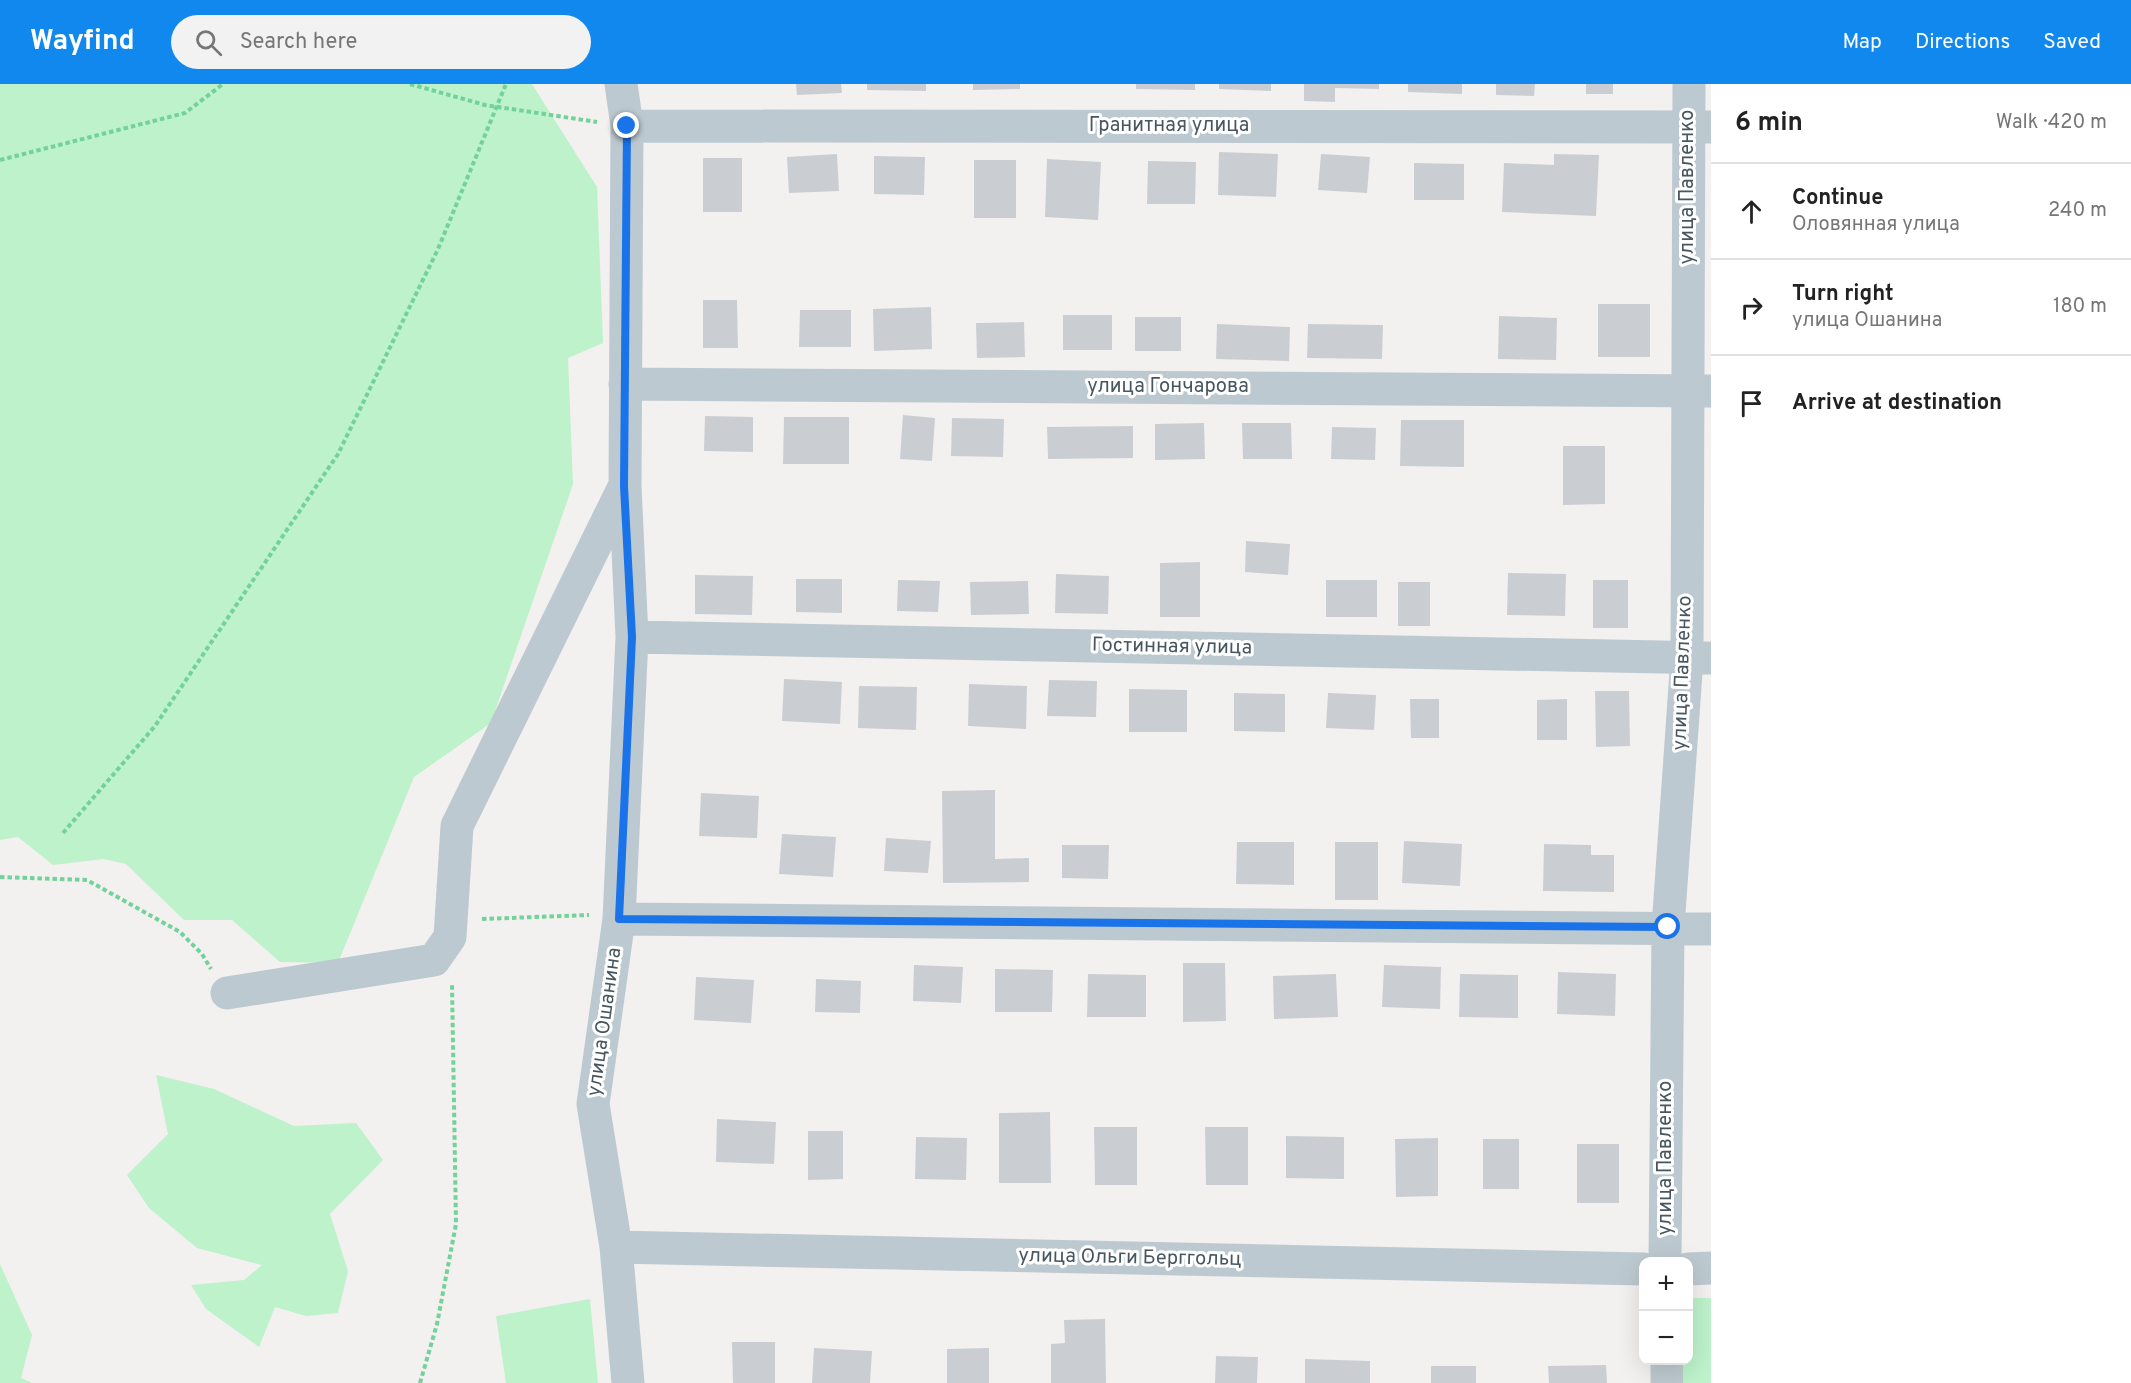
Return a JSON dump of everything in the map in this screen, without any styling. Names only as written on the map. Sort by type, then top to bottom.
[{"type":"street","name":"улица Ошанина","points":[[621,84],[627,126],[624,486],[632,637],[619,919],[592,1104],[616,1247],[628,1383]]},
{"type":"street","name":"улица Павленко","points":[[1665,1257],[1668,927],[1699,658],[1700,127],[1689,84]]},
{"type":"street","name":"Гранитная улица","points":[[627,126],[1700,127]]},
{"type":"street","name":"улица Гончарова","points":[[625,384],[1699,391]]},
{"type":"street","points":[[226,993],[434,960],[450,938],[458,825],[624,486]]},
{"type":"street","name":"Гостинная улица","points":[[632,637],[1699,658]]},
{"type":"street","points":[[619,919],[1711,929]]},
{"type":"street","name":"улица Ольги Берггольц","points":[[616,1247],[1639,1269]]},
{"type":"street","points":[[1693,1269],[1711,1268]]},
{"type":"street","points":[[1667,1365],[1667,1383]]},
{"type":"path","points":[[0,160],[185,113],[223,84]]},
{"type":"path","points":[[410,84],[485,105],[627,126]]},
{"type":"path","points":[[63,833],[155,726],[338,454],[438,249],[506,84]]},
{"type":"path","points":[[0,877],[87,880],[180,932],[202,954],[226,993]]},
{"type":"path","points":[[420,1383],[437,1324],[456,1224],[455,1057],[450,938],[468,921],[479,919],[581,913],[619,919]]},
{"type":"green space","points":[[0,84],[532,84],[597,187],[603,343],[568,358],[573,484],[491,723],[414,777],[338,963],[280,962],[232,920],[184,920],[126,864],[103,859],[53,865],[18,837],[0,840]]},
{"type":"green space","points":[[156,1075],[214,1089],[294,1126],[356,1123],[383,1160],[330,1214],[348,1271],[338,1313],[306,1316],[275,1307],[259,1347],[206,1309],[191,1285],[244,1280],[262,1265],[197,1248],[149,1208],[127,1175],[168,1134]]},
{"type":"green space","points":[[0,1264],[32,1335],[21,1378],[32,1383],[0,1383]]},
{"type":"green space","points":[[1693,1298],[1711,1298],[1711,1383],[1684,1383],[1684,1365],[1693,1365]]},
{"type":"green space","points":[[590,1299],[598,1383],[506,1383],[496,1316]]},
{"type":"building","points":[[796,84],[841,84],[842,93],[797,95]]},
{"type":"building","points":[[867,84],[926,84],[926,91],[867,90]]},
{"type":"building","points":[[973,84],[1020,84],[1020,89],[973,90]]},
{"type":"building","points":[[1136,84],[1195,84],[1195,90],[1136,89]]},
{"type":"building","points":[[1219,84],[1271,84],[1271,91],[1219,89]]},
{"type":"building","points":[[1304,84],[1379,84],[1379,89],[1335,88],[1335,102],[1304,101]]},
{"type":"building","points":[[1408,84],[1462,84],[1462,94],[1408,92]]},
{"type":"building","points":[[1496,84],[1535,84],[1534,96],[1496,95]]},
{"type":"building","points":[[1586,84],[1613,84],[1613,94],[1586,94]]},
{"type":"building","points":[[1219,152],[1278,154],[1276,197],[1218,195]]},
{"type":"building","points":[[837,154],[839,191],[789,193],[787,157]]},
{"type":"building","points":[[1321,154],[1370,157],[1367,193],[1318,190]]},
{"type":"building","points":[[1554,154],[1599,155],[1596,216],[1502,212],[1504,163],[1554,165]]},
{"type":"building","points":[[874,156],[925,157],[924,195],[874,194]]},
{"type":"building","points":[[703,158],[742,158],[742,212],[703,212]]},
{"type":"building","points":[[1047,159],[1101,162],[1098,220],[1045,217]]},
{"type":"building","points":[[974,160],[1016,160],[1016,218],[974,218]]},
{"type":"building","points":[[1148,161],[1196,162],[1195,204],[1147,204]]},
{"type":"building","points":[[1414,163],[1464,164],[1464,200],[1414,200]]},
{"type":"building","points":[[703,300],[737,300],[738,348],[703,348]]},
{"type":"building","points":[[1598,304],[1650,304],[1650,357],[1598,357]]},
{"type":"building","points":[[931,307],[932,349],[874,351],[873,309]]},
{"type":"building","points":[[800,310],[851,310],[851,347],[799,347]]},
{"type":"building","points":[[1063,315],[1112,315],[1112,350],[1063,350]]},
{"type":"building","points":[[1499,316],[1557,318],[1556,360],[1498,359]]},
{"type":"building","points":[[1135,317],[1181,317],[1181,351],[1135,351]]},
{"type":"building","points":[[1024,322],[1025,357],[977,358],[976,323]]},
{"type":"building","points":[[1217,324],[1290,327],[1289,361],[1216,359]]},
{"type":"building","points":[[1308,324],[1383,325],[1382,359],[1307,358]]},
{"type":"building","points":[[903,415],[935,418],[932,461],[900,459]]},
{"type":"building","points":[[705,416],[753,417],[753,452],[704,451]]},
{"type":"building","points":[[784,417],[849,417],[849,464],[783,464]]},
{"type":"building","points":[[952,418],[1004,419],[1003,457],[951,456]]},
{"type":"building","points":[[1401,420],[1464,420],[1464,467],[1400,466]]},
{"type":"building","points":[[1204,423],[1205,459],[1155,460],[1155,424]]},
{"type":"building","points":[[1242,423],[1291,423],[1292,459],[1243,459]]},
{"type":"building","points":[[1133,426],[1133,458],[1048,459],[1047,427]]},
{"type":"building","points":[[1332,427],[1376,428],[1375,460],[1331,459]]},
{"type":"building","points":[[1563,446],[1605,446],[1605,504],[1563,505]]},
{"type":"building","points":[[1246,541],[1290,544],[1288,575],[1245,572]]},
{"type":"building","points":[[1200,562],[1200,617],[1160,617],[1160,563]]},
{"type":"building","points":[[1508,573],[1566,574],[1565,616],[1507,615]]},
{"type":"building","points":[[1056,574],[1109,576],[1108,614],[1055,613]]},
{"type":"building","points":[[695,575],[753,576],[752,615],[695,614]]},
{"type":"building","points":[[796,579],[842,579],[842,613],[796,612]]},
{"type":"building","points":[[898,580],[940,581],[938,612],[897,611]]},
{"type":"building","points":[[1326,580],[1377,580],[1377,617],[1326,617]]},
{"type":"building","points":[[1593,580],[1628,580],[1628,628],[1593,628]]},
{"type":"building","points":[[1028,581],[1029,614],[971,615],[970,582]]},
{"type":"building","points":[[1398,582],[1430,582],[1430,626],[1398,626]]},
{"type":"building","points":[[784,679],[842,682],[840,724],[782,721]]},
{"type":"building","points":[[1049,680],[1097,681],[1096,717],[1047,716]]},
{"type":"building","points":[[969,684],[1027,686],[1026,729],[968,726]]},
{"type":"building","points":[[859,686],[917,687],[916,730],[858,728]]},
{"type":"building","points":[[1129,689],[1187,690],[1187,732],[1129,732]]},
{"type":"building","points":[[1595,691],[1629,691],[1630,746],[1596,747]]},
{"type":"building","points":[[1234,693],[1285,694],[1285,732],[1234,731]]},
{"type":"building","points":[[1328,693],[1376,695],[1374,730],[1326,728]]},
{"type":"building","points":[[1410,699],[1439,699],[1439,738],[1411,738]]},
{"type":"building","points":[[1567,699],[1567,740],[1537,740],[1537,700]]},
{"type":"building","points":[[995,790],[995,859],[1029,858],[1029,882],[943,883],[942,791]]},
{"type":"building","points":[[701,793],[759,796],[757,838],[699,836]]},
{"type":"building","points":[[782,834],[836,837],[833,877],[779,874]]},
{"type":"building","points":[[886,838],[931,841],[928,873],[884,871]]},
{"type":"building","points":[[1404,841],[1462,844],[1460,886],[1402,883]]},
{"type":"building","points":[[1237,842],[1294,842],[1294,885],[1236,884]]},
{"type":"building","points":[[1335,842],[1378,842],[1378,900],[1335,900]]},
{"type":"building","points":[[1544,844],[1591,845],[1591,855],[1614,855],[1614,892],[1543,891]]},
{"type":"building","points":[[1062,845],[1109,845],[1108,879],[1062,878]]},
{"type":"building","points":[[1183,963],[1225,963],[1226,1021],[1183,1022]]},
{"type":"building","points":[[914,965],[963,967],[961,1003],[913,1001]]},
{"type":"building","points":[[1384,965],[1441,967],[1440,1009],[1382,1007]]},
{"type":"building","points":[[995,969],[1053,970],[1052,1012],[995,1012]]},
{"type":"building","points":[[1558,972],[1616,974],[1615,1016],[1557,1014]]},
{"type":"building","points":[[1088,974],[1146,975],[1146,1017],[1087,1017]]},
{"type":"building","points":[[1336,974],[1338,1017],[1274,1019],[1273,976]]},
{"type":"building","points":[[1460,974],[1518,975],[1518,1018],[1459,1017]]},
{"type":"building","points":[[696,977],[754,980],[751,1023],[694,1020]]},
{"type":"building","points":[[816,979],[861,981],[860,1013],[815,1012]]},
{"type":"building","points":[[1050,1112],[1051,1183],[999,1183],[999,1113]]},
{"type":"building","points":[[717,1119],[776,1122],[774,1164],[716,1162]]},
{"type":"building","points":[[1094,1127],[1137,1127],[1137,1185],[1095,1185]]},
{"type":"building","points":[[1205,1127],[1248,1127],[1248,1185],[1206,1185]]},
{"type":"building","points":[[808,1131],[843,1131],[843,1179],[808,1180]]},
{"type":"building","points":[[1286,1136],[1344,1137],[1344,1179],[1286,1178]]},
{"type":"building","points":[[916,1137],[967,1138],[966,1180],[915,1179]]},
{"type":"building","points":[[1438,1138],[1438,1196],[1396,1197],[1395,1139]]},
{"type":"building","points":[[1483,1139],[1519,1139],[1519,1189],[1483,1189]]},
{"type":"building","points":[[1577,1144],[1619,1144],[1619,1203],[1577,1203]]},
{"type":"building","points":[[1105,1319],[1106,1383],[1051,1383],[1051,1344],[1065,1343],[1064,1320]]},
{"type":"building","points":[[732,1342],[775,1342],[775,1383],[733,1383]]},
{"type":"building","points":[[814,1348],[872,1351],[870,1383],[812,1383]]},
{"type":"building","points":[[989,1348],[989,1383],[947,1383],[947,1349]]},
{"type":"building","points":[[1216,1356],[1258,1357],[1257,1383],[1215,1383]]},
{"type":"building","points":[[1305,1359],[1370,1361],[1370,1383],[1305,1383]]},
{"type":"building","points":[[1606,1365],[1607,1383],[1549,1383],[1548,1366]]},
{"type":"building","points":[[1431,1366],[1476,1366],[1476,1383],[1431,1383]]},
{"type":"route","points":[[627,126],[624,486],[632,637],[619,919],[1668,927]]}]
